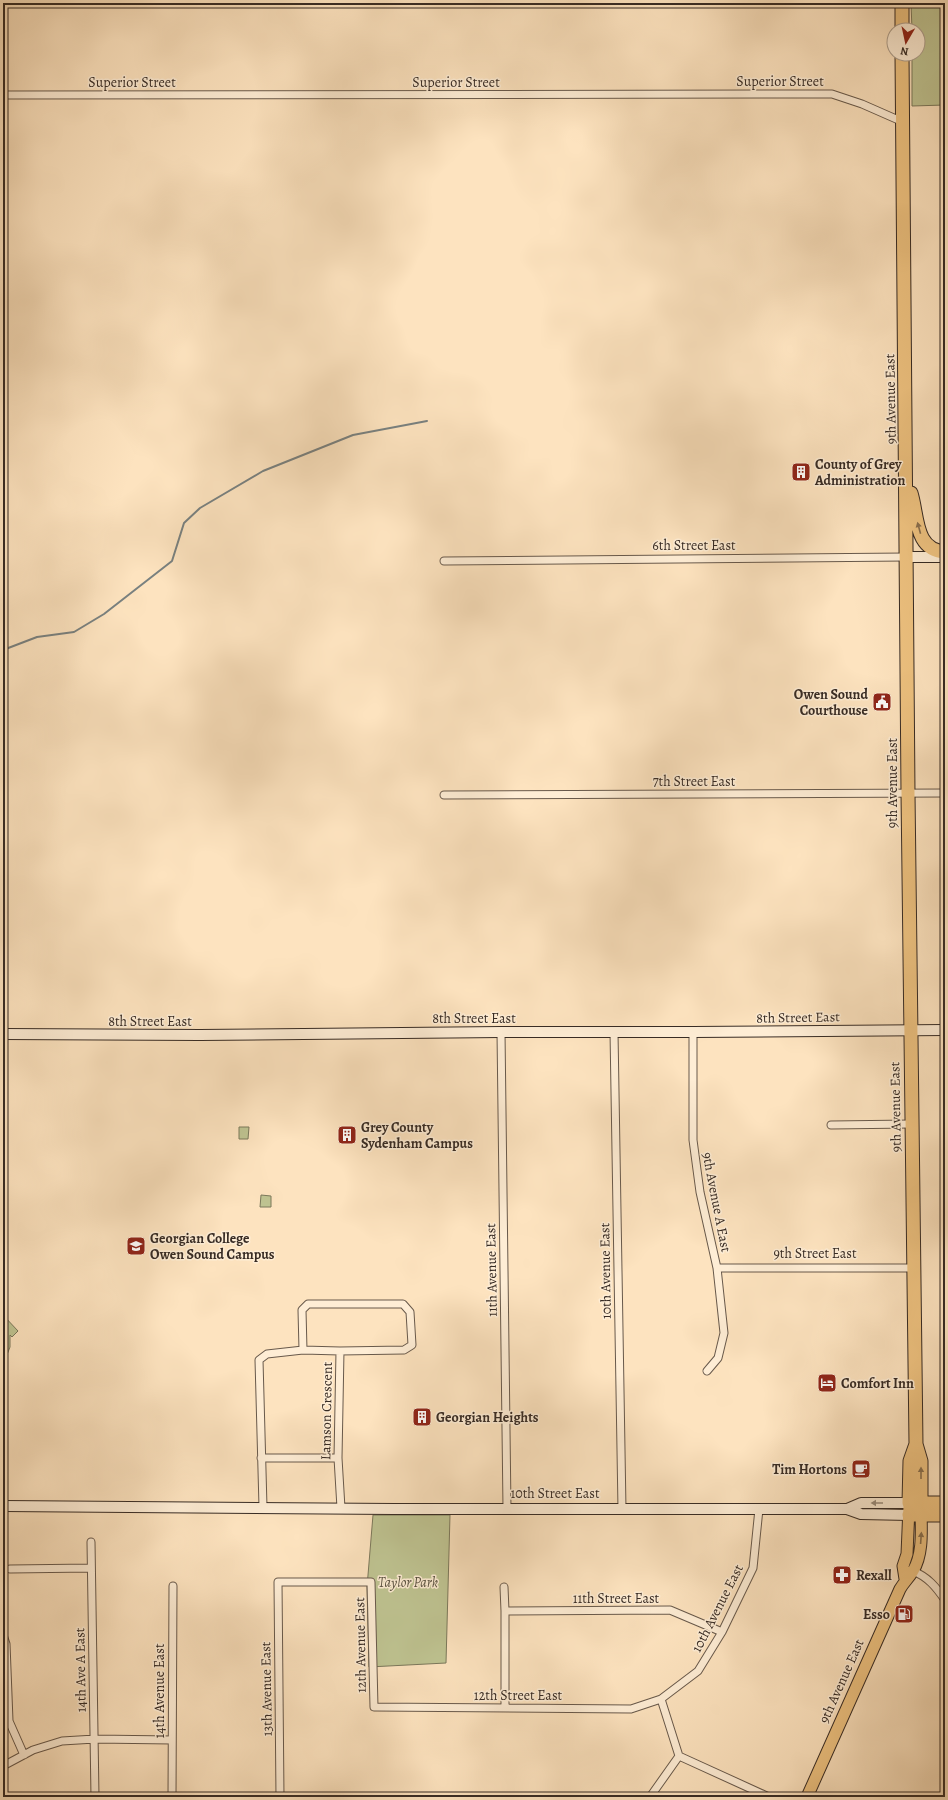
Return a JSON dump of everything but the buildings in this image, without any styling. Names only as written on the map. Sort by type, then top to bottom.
[{"type":"highway","points":[[902,3],[902,22]]},
{"type":"highway","name":"9th Avenue East","points":[[902,62],[910,1030],[916,1444],[921,1461],[915,1509]]},
{"type":"highway","points":[[906,476],[915,504],[919,533],[930,548],[945,552]]},
{"type":"highway","name":"10th Street East","points":[[915,1509],[945,1503]]},
{"type":"highway","name":"10th Street East","points":[[915,1509],[945,1515]]},
{"type":"main road","name":"6th Street East","points":[[906,557],[945,557]]},
{"type":"main road","name":"8th Street East","points":[[3,1034],[200,1035],[945,1030]]},
{"type":"main road","name":"10th Street East","points":[[3,1506],[847,1509],[861,1503],[915,1509]]},
{"type":"main road","name":"9th Avenue East","points":[[807,1797],[909,1575],[903,1566],[907,1554],[915,1509]]},
{"type":"street","name":"Superior Street","points":[[3,95],[832,94],[862,104],[903,122]]},
{"type":"street","name":"6th Street East","points":[[444,561],[906,557]]},
{"type":"street","name":"7th Street East","points":[[444,795],[945,793]]},
{"type":"street","name":"11th Avenue East","points":[[501,1032],[507,1508]]},
{"type":"street","name":"10th Avenue East","points":[[614,1032],[622,1509]]},
{"type":"street","name":"9th Avenue A East","points":[[693,1032],[693,1140],[700,1192],[717,1268],[724,1333],[718,1358],[707,1371]]},
{"type":"street","points":[[831,1125],[912,1124]]},
{"type":"street","name":"9th Street East","points":[[717,1268],[914,1268]]},
{"type":"street","points":[[303,1350],[302,1310],[308,1304],[403,1304],[410,1312],[412,1345],[404,1350],[340,1352]]},
{"type":"street","name":"Lamson Crescent","points":[[263,1507],[259,1360],[267,1354],[303,1350],[340,1352],[338,1458],[341,1508]]},
{"type":"street","points":[[261,1458],[338,1458]]},
{"type":"street","name":"10th Avenue East","points":[[661,1699],[698,1671],[722,1632],[753,1568],[759,1509]]},
{"type":"street","name":"14th Ave A East","points":[[91,1542],[95,1797]]},
{"type":"street","points":[[10,1569],[91,1568]]},
{"type":"street","points":[[909,1575],[922,1575],[934,1584],[945,1600]]},
{"type":"street","name":"12th Avenue East","points":[[278,1582],[371,1582],[374,1708]]},
{"type":"street","name":"13th Avenue East","points":[[278,1582],[280,1797]]},
{"type":"street","name":"14th Avenue East","points":[[172,1797],[173,1586]]},
{"type":"street","points":[[504,1587],[506,1611],[505,1708]]},
{"type":"street","name":"11th Street East","points":[[506,1611],[670,1610],[722,1632]]},
{"type":"street","points":[[3,1635],[6,1644],[9,1721],[24,1755]]},
{"type":"street","points":[[661,1699],[679,1756],[769,1797]]},
{"type":"street","name":"12th Street East","points":[[374,1708],[631,1709],[661,1699]]},
{"type":"street","points":[[3,1766],[24,1755],[62,1741],[95,1739],[172,1740]]},
{"type":"street","points":[[650,1797],[679,1756]]},
{"type":"green space","points":[[911,3],[945,3],[945,105],[912,106],[912,62],[926,62],[926,22],[912,22]]},
{"type":"green space","points":[[239,1127],[249,1127],[248,1139],[239,1139]]},
{"type":"green space","points":[[261,1195],[271,1196],[271,1207],[260,1207]]},
{"type":"green space","points":[[3,1315],[18,1331],[12,1337],[10,1335],[10,1347],[3,1365]]},
{"type":"green space","name":"Taylor Park","points":[[373,1515],[450,1515],[446,1663],[369,1667],[367,1587]]},
{"type":"waterway","points":[[3,650],[37,637],[74,632],[104,614],[172,561],[184,523],[200,508],[263,471],[353,435],[427,421]]},
{"type":"place","name":"County of Grey Administration","points":[[801,472]]},
{"type":"place","name":"Owen Sound Courthouse","points":[[882,702]]},
{"type":"place","name":"Grey County Sydenham Campus","points":[[347,1135]]},
{"type":"place","name":"Georgian College Owen Sound Campus","points":[[136,1246]]},
{"type":"place","name":"Comfort Inn","points":[[827,1383]]},
{"type":"place","name":"Georgian Heights","points":[[422,1417]]},
{"type":"place","name":"Tim Hortons","points":[[861,1469]]},
{"type":"place","name":"Rexall","points":[[842,1575]]},
{"type":"place","name":"Esso","points":[[904,1614]]}]
